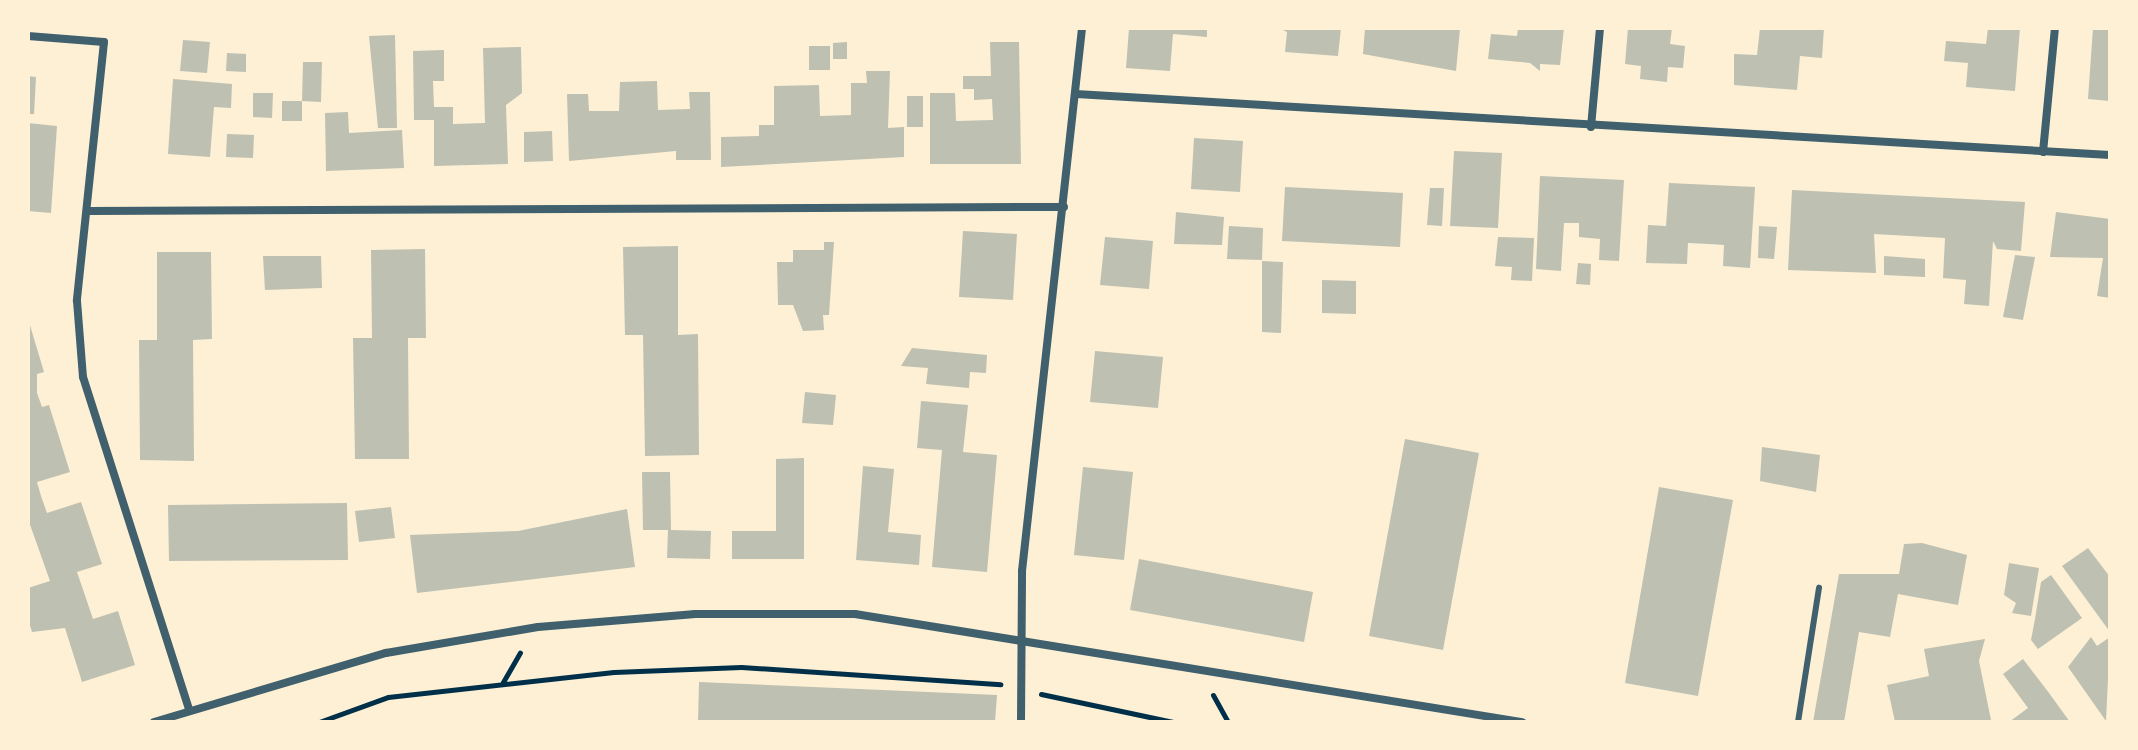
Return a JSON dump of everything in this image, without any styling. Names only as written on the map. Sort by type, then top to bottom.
[{"type":"street","points":[[1021,722],[1024,690],[1022,571],[1082,28]]},
{"type":"street","points":[[1591,127],[1600,28]]},
{"type":"street","points":[[2043,152],[2055,28]]},
{"type":"street","points":[[28,36],[104,42],[90,211],[77,301],[83,377],[189,710]]},
{"type":"street","points":[[1076,94],[1591,127],[2110,155]]},
{"type":"street","points":[[90,211],[1064,207]]},
{"type":"street","points":[[154,722],[386,653],[554,626],[695,614],[855,614],[1022,636],[1522,722]]},
{"type":"lane","points":[[1798,722],[1819,588]]},
{"type":"path","points":[[319,722],[388,697],[630,672],[741,667],[1024,690],[1173,722]]},
{"type":"building","points":[[1129,28],[1207,28],[1207,37],[1173,34],[1170,71],[1126,68]]},
{"type":"building","points":[[1279,28],[1341,28],[1338,56],[1285,52],[1287,32]]},
{"type":"building","points":[[1365,28],[1460,29],[1456,71],[1363,54]]},
{"type":"building","points":[[1518,28],[1564,28],[1560,65],[1540,64],[1540,71],[1530,63],[1488,59],[1491,34],[1517,36]]},
{"type":"building","points":[[1628,28],[1672,28],[1670,44],[1685,46],[1683,68],[1668,67],[1667,82],[1640,79],[1641,66],[1625,64]]},
{"type":"building","points":[[1760,28],[1824,28],[1822,58],[1800,56],[1797,90],[1734,85],[1734,54],[1757,55]]},
{"type":"building","points":[[1988,28],[2020,28],[2015,91],[1966,87],[1968,63],[1944,61],[1946,41],[1986,44]]},
{"type":"building","points":[[2093,28],[2110,28],[2110,101],[2088,99]]},
{"type":"building","points":[[395,35],[397,128],[378,128],[369,36]]},
{"type":"building","points":[[183,40],[210,42],[207,73],[180,71]]},
{"type":"building","points":[[847,42],[847,59],[833,59],[833,43]]},
{"type":"building","points":[[990,42],[1019,42],[1021,164],[930,164],[930,93],[955,93],[956,121],[993,120],[992,99],[974,100],[974,89],[963,89],[963,76],[991,76]]},
{"type":"building","points":[[809,46],[830,46],[830,70],[809,70]]},
{"type":"building","points":[[521,47],[522,93],[506,105],[508,164],[434,166],[434,120],[414,120],[413,51],[444,50],[444,81],[433,81],[434,107],[453,107],[453,124],[485,123],[483,48]]},
{"type":"building","points":[[227,53],[246,54],[246,72],[226,71]]},
{"type":"building","points":[[303,62],[322,62],[321,102],[302,101]]},
{"type":"building","points":[[866,71],[890,71],[888,128],[904,127],[904,157],[721,167],[721,137],[759,136],[759,125],[774,125],[774,86],[819,85],[820,116],[851,115],[851,83],[867,83]]},
{"type":"building","points":[[28,76],[36,77],[34,114],[28,114]]},
{"type":"building","points":[[173,79],[232,84],[231,108],[214,107],[210,157],[168,154]]},
{"type":"building","points":[[657,81],[658,110],[690,109],[689,92],[710,92],[711,160],[676,160],[676,151],[569,161],[567,94],[588,94],[589,111],[619,111],[620,82]]},
{"type":"building","points":[[253,93],[273,93],[272,118],[253,117]]},
{"type":"building","points":[[907,96],[923,96],[923,127],[907,127]]},
{"type":"building","points":[[282,101],[302,101],[302,121],[282,121]]},
{"type":"building","points":[[348,112],[349,133],[402,130],[404,168],[326,171],[325,113]]},
{"type":"building","points":[[28,123],[57,126],[51,213],[28,211]]},
{"type":"building","points":[[552,131],[553,161],[524,162],[524,132]]},
{"type":"building","points":[[227,134],[254,135],[253,158],[226,157]]},
{"type":"building","points":[[1194,138],[1243,141],[1240,192],[1191,189]]},
{"type":"building","points":[[1454,151],[1502,153],[1498,228],[1450,226]]},
{"type":"building","points":[[1540,176],[1624,180],[1619,261],[1599,260],[1600,239],[1579,237],[1579,223],[1564,223],[1561,271],[1536,269]]},
{"type":"building","points":[[1669,183],[1755,187],[1750,268],[1723,266],[1724,245],[1709,244],[1688,243],[1687,264],[1646,263],[1648,225],[1666,226]]},
{"type":"building","points":[[1285,187],[1403,193],[1400,247],[1282,241]]},
{"type":"building","points":[[1430,188],[1444,188],[1442,226],[1427,225]]},
{"type":"building","points":[[1792,190],[2025,202],[2021,251],[1997,249],[1993,241],[1989,306],[1964,304],[1966,280],[1943,278],[1945,238],[1874,234],[1876,273],[1788,270]]},
{"type":"building","points":[[1176,212],[1224,217],[1222,245],[1174,244]]},
{"type":"building","points":[[2056,212],[2110,219],[2110,298],[2097,296],[2103,258],[2050,257]]},
{"type":"building","points":[[1229,226],[1263,228],[1262,260],[1227,259]]},
{"type":"building","points":[[1759,226],[1777,227],[1774,259],[1758,258]]},
{"type":"building","points":[[963,231],[1017,234],[1013,300],[959,297]]},
{"type":"building","points":[[1105,237],[1153,241],[1149,289],[1100,285]]},
{"type":"building","points":[[1498,237],[1534,238],[1532,281],[1511,280],[1512,267],[1495,266]]},
{"type":"building","points":[[824,242],[834,242],[829,315],[823,315],[824,330],[803,331],[793,305],[778,305],[777,262],[793,262],[793,250],[824,250]]},
{"type":"building","points":[[678,246],[678,335],[698,334],[699,455],[645,456],[643,335],[625,335],[623,247]]},
{"type":"building","points":[[425,249],[426,338],[408,338],[409,459],[355,459],[353,338],[372,338],[371,250]]},
{"type":"building","points":[[157,252],[211,252],[212,339],[193,340],[194,461],[140,460],[139,340],[157,340]]},
{"type":"building","points":[[2015,255],[2035,257],[2023,320],[2003,317]]},
{"type":"building","points":[[263,256],[321,256],[322,288],[265,290]]},
{"type":"building","points":[[1884,256],[1925,259],[1925,277],[1884,275]]},
{"type":"building","points":[[1262,261],[1283,262],[1281,333],[1262,332]]},
{"type":"building","points":[[1578,263],[1591,264],[1590,285],[1576,284]]},
{"type":"building","points":[[1322,280],[1356,281],[1356,314],[1322,313]]},
{"type":"building","points":[[29,322],[44,372],[37,374],[37,393],[42,407],[49,405],[70,472],[37,482],[41,496],[47,513],[81,502],[102,564],[77,572],[93,619],[118,611],[135,665],[82,682],[65,628],[32,632],[28,619],[28,588],[50,581],[28,519]]},
{"type":"building","points":[[912,348],[987,355],[986,373],[970,372],[969,388],[926,384],[928,368],[901,366]]},
{"type":"building","points":[[1095,351],[1163,357],[1158,408],[1090,402]]},
{"type":"building","points":[[805,392],[836,395],[833,425],[802,423]]},
{"type":"building","points":[[921,401],[968,405],[963,452],[997,455],[987,572],[932,567],[942,450],[917,448]]},
{"type":"building","points":[[1405,439],[1479,453],[1443,650],[1369,636]]},
{"type":"building","points":[[1762,447],[1820,455],[1816,492],[1760,481]]},
{"type":"building","points":[[804,458],[804,559],[732,559],[732,531],[776,531],[776,459]]},
{"type":"building","points":[[863,466],[894,469],[888,532],[921,535],[919,565],[856,560]]},
{"type":"building","points":[[1083,467],[1133,472],[1124,560],[1074,555]]},
{"type":"building","points":[[642,472],[670,472],[671,530],[711,531],[710,559],[667,558],[668,530],[643,530]]},
{"type":"building","points":[[1659,487],[1733,500],[1698,696],[1625,683]]},
{"type":"building","points":[[347,503],[348,560],[169,561],[168,505]]},
{"type":"building","points":[[391,507],[395,538],[359,542],[355,511]]},
{"type":"building","points":[[627,509],[635,567],[417,593],[410,535],[518,531]]},
{"type":"building","points":[[1922,543],[1967,555],[1958,605],[1898,594],[1890,637],[1859,632],[1844,722],[1813,722],[1839,574],[1899,574],[1904,544]]},
{"type":"building","points":[[2088,548],[2110,577],[2110,632],[2062,566]]},
{"type":"building","points":[[1139,559],[1313,592],[1304,642],[1130,610]]},
{"type":"building","points":[[2009,563],[2039,568],[2031,616],[2012,613],[2016,603],[2004,595]]},
{"type":"building","points":[[2051,575],[2082,618],[2038,649],[2031,640],[2041,582]]},
{"type":"building","points":[[2091,637],[2097,646],[2110,637],[2106,721],[2068,667]]},
{"type":"building","points":[[1985,639],[1979,661],[1991,720],[1895,722],[1887,685],[1929,676],[1924,649]]},
{"type":"building","points":[[2023,659],[2070,722],[2009,722],[2028,708],[2003,674]]},
{"type":"building","points":[[699,682],[997,695],[995,722],[698,722]]}]
